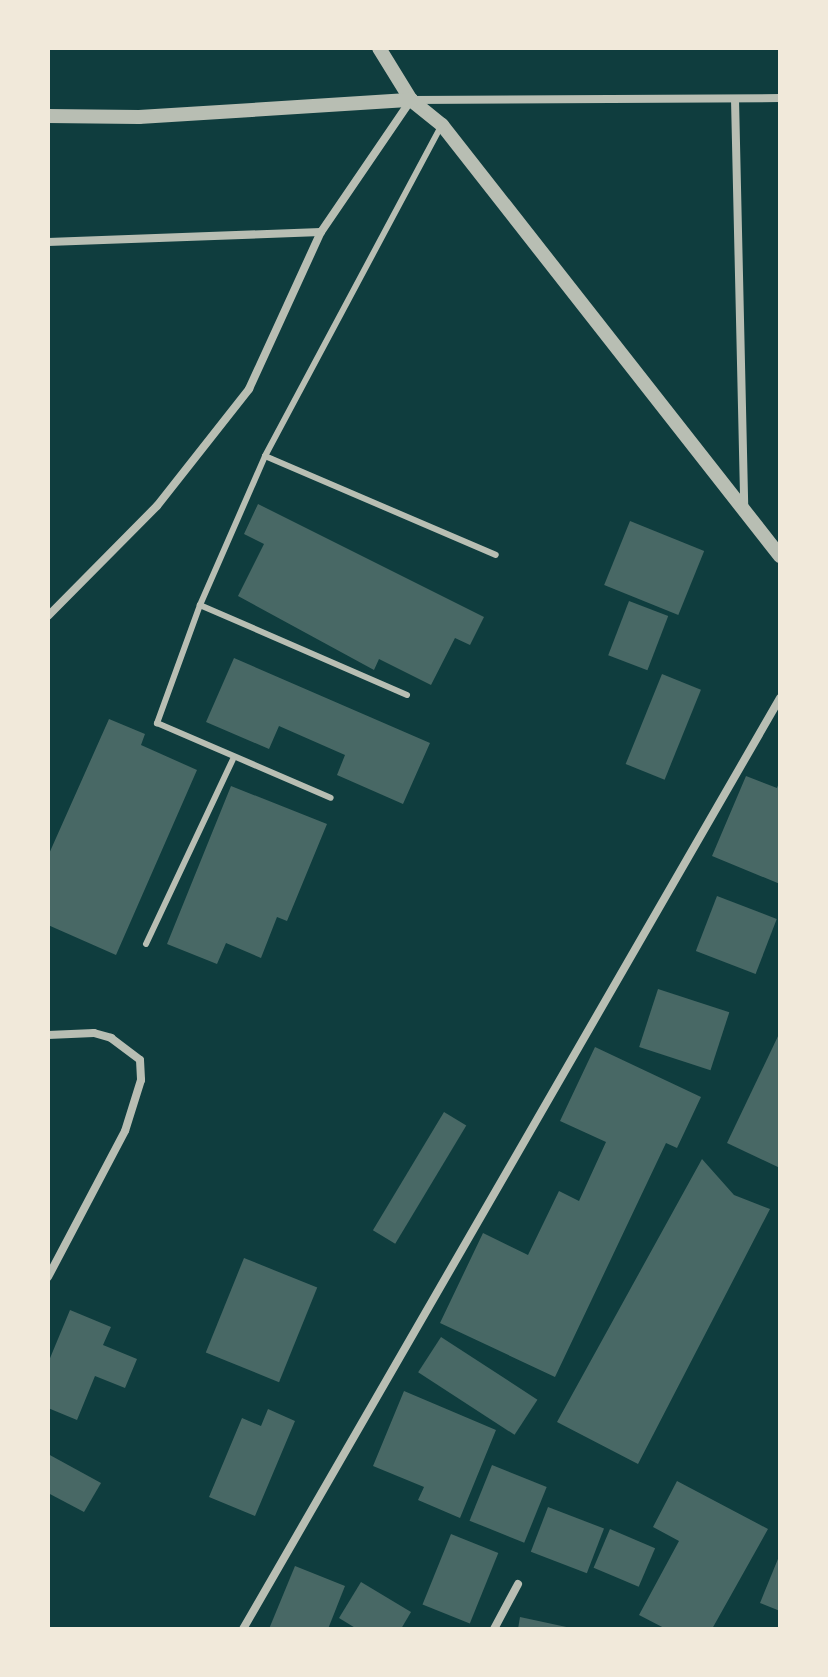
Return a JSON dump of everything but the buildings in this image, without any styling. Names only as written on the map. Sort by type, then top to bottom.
[{"type":"street","points":[[379,48],[411,100],[442,125],[780,556]]},
{"type":"street","points":[[48,116],[139,117],[411,100],[780,98]]},
{"type":"street","points":[[735,99],[744,510]]},
{"type":"street","points":[[48,616],[157,506],[249,389],[321,232],[411,100]]},
{"type":"street","points":[[48,242],[321,232]]},
{"type":"street","points":[[243,1629],[780,698]]},
{"type":"street","points":[[48,1035],[94,1033],[111,1038],[140,1060],[141,1080],[125,1131],[48,1277]]},
{"type":"street","points":[[494,1629],[518,1584]]},
{"type":"lane","points":[[331,798],[233,759],[157,723],[200,605],[265,456],[442,125]]},
{"type":"lane","points":[[265,456],[496,555]]},
{"type":"lane","points":[[200,605],[407,695]]},
{"type":"lane","points":[[146,944],[233,759]]}]
